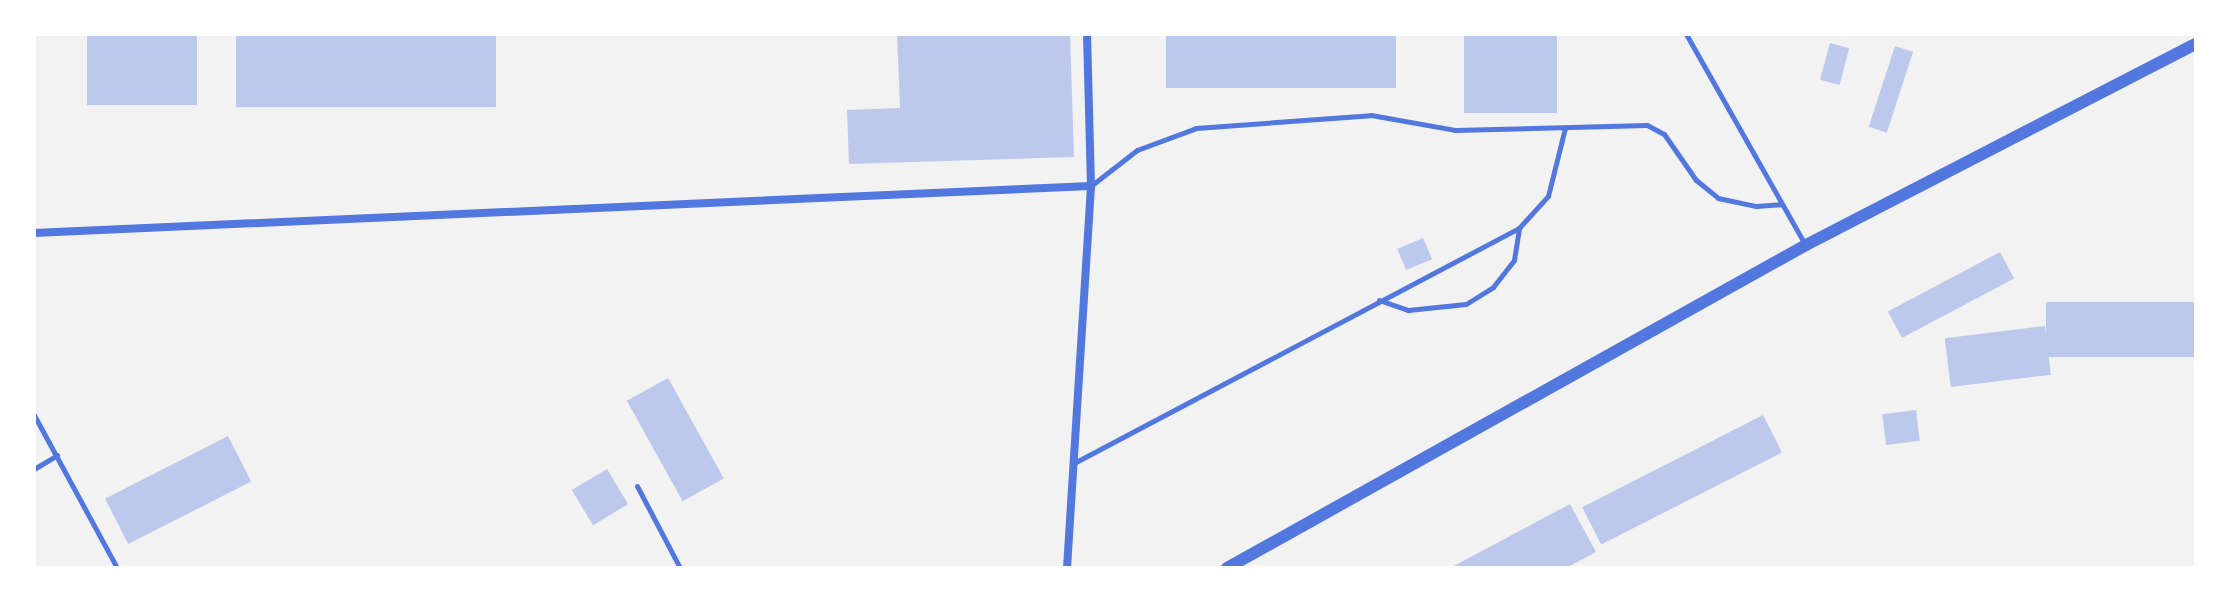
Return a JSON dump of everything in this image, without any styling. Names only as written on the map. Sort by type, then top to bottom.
[{"type":"street","points":[[1067,568],[1091,186],[1087,34]]},
{"type":"street","points":[[1227,568],[1806,245],[2196,44]]},
{"type":"street","points":[[34,233],[1091,186]]},
{"type":"lane","points":[[1686,34],[1806,245]]},
{"type":"lane","points":[[1091,186],[1155,141],[1217,124],[1371,115],[1455,130],[1647,125],[1664,134],[1696,180],[1718,198],[1756,206],[1782,204]]},
{"type":"lane","points":[[1074,463],[1519,228],[1548,196],[1565,128]]},
{"type":"lane","points":[[1379,300],[1408,310],[1466,304],[1493,287],[1514,260],[1519,228]]},
{"type":"lane","points":[[34,415],[117,568]]},
{"type":"lane","points":[[34,469],[57,455]]},
{"type":"lane","points":[[637,486],[680,568]]},
{"type":"building","points":[[87,34],[197,34],[197,105],[87,105]]},
{"type":"building","points":[[236,34],[496,34],[496,107],[236,107]]},
{"type":"building","points":[[897,34],[1070,34],[1074,157],[849,164],[847,110],[900,108]]},
{"type":"building","points":[[1166,34],[1396,34],[1396,88],[1166,88]]},
{"type":"building","points":[[1464,34],[1557,34],[1557,113],[1464,113]]},
{"type":"building","points":[[1830,43],[1849,48],[1839,85],[1820,80]]},
{"type":"building","points":[[1895,46],[1913,52],[1887,133],[1869,127]]},
{"type":"building","points":[[1423,238],[1432,259],[1406,270],[1397,249]]},
{"type":"building","points":[[2000,252],[2014,278],[1902,338],[1888,312]]},
{"type":"building","points":[[2046,302],[2196,302],[2196,357],[2046,357]]},
{"type":"building","points":[[2045,326],[2051,375],[1951,387],[1945,338]]},
{"type":"building","points":[[668,378],[724,479],[683,501],[627,401]]},
{"type":"building","points":[[1916,410],[1920,441],[1886,445],[1882,414]]},
{"type":"building","points":[[1763,415],[1782,452],[1601,545],[1582,507]]},
{"type":"building","points":[[228,436],[251,481],[128,544],[105,499]]},
{"type":"building","points":[[607,469],[628,504],[593,525],[572,490]]},
{"type":"building","points":[[1570,504],[1596,552],[1566,568],[1450,568]]}]
